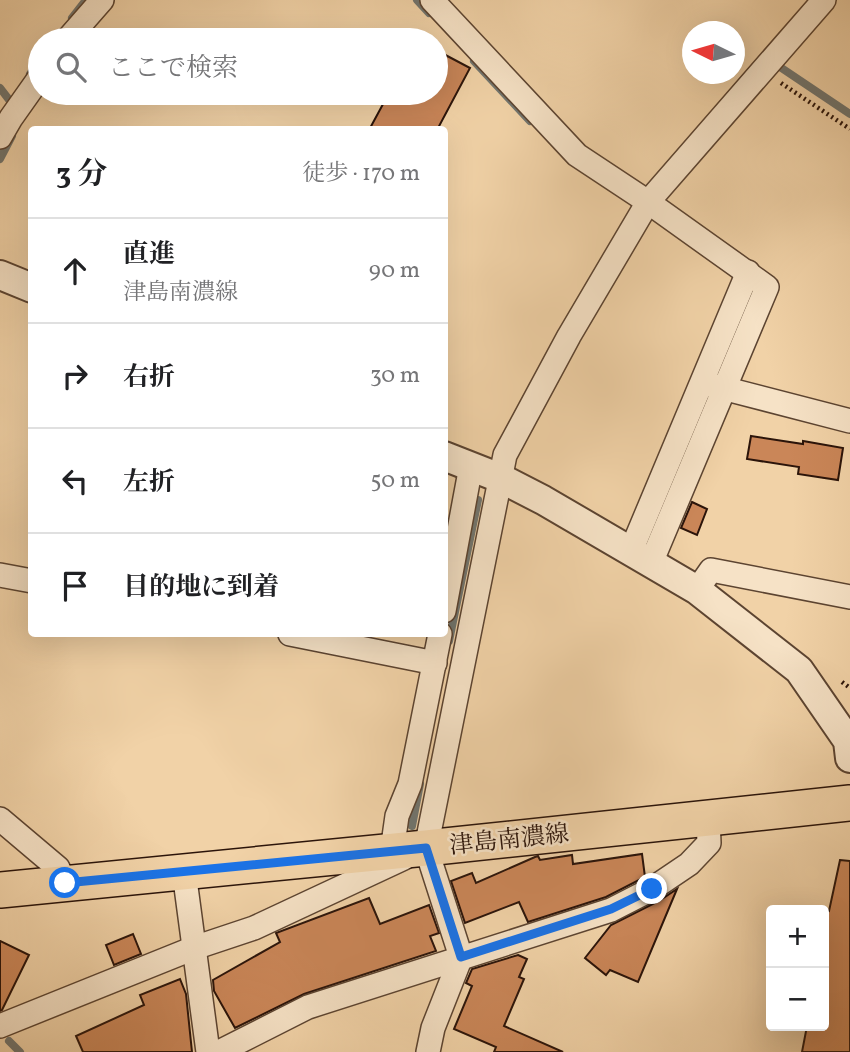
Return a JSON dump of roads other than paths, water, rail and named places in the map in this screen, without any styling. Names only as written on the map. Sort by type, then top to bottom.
[{"type":"main road","name":"津島南濃線","points":[[0,890],[850,803]]},
{"type":"street","points":[[77,28],[102,0]]},
{"type":"street","points":[[432,0],[578,155],[767,287],[724,388],[641,557]]},
{"type":"street","points":[[0,1026],[194,948],[254,928],[409,850],[505,454],[569,336],[648,202],[824,0]]},
{"type":"street","points":[[0,137],[28,94]]},
{"type":"street","points":[[641,557],[702,383],[748,272]]},
{"type":"street","points":[[0,275],[28,286]]},
{"type":"street","points":[[702,383],[850,421]]},
{"type":"street","points":[[448,457],[500,478],[543,500],[697,590],[799,670],[848,741],[850,758]]},
{"type":"street","points":[[448,590],[471,466]]},
{"type":"street","points":[[697,590],[711,570],[850,597]]},
{"type":"street","points":[[0,575],[28,581]]},
{"type":"street","points":[[305,637],[435,663]]},
{"type":"street","points":[[428,1052],[433,1028],[461,957],[409,850],[397,816],[410,784],[439,637]]},
{"type":"street","points":[[219,1052],[308,1007],[611,909],[652,889],[689,864],[709,843],[708,818]]},
{"type":"street","points":[[0,819],[58,868],[65,883]]},
{"type":"street","points":[[184,872],[208,1052]]},
{"type":"waterway","points":[[72,18],[86,0]]},
{"type":"waterway","points":[[417,0],[429,13]]},
{"type":"waterway","points":[[474,61],[530,121]]},
{"type":"waterway","points":[[780,67],[850,114]]},
{"type":"waterway","points":[[0,88],[10,101]]},
{"type":"waterway","points":[[0,159],[12,136]]},
{"type":"waterway","points":[[717,377],[753,290]]},
{"type":"waterway","points":[[449,641],[478,500]]},
{"type":"waterway","points":[[412,826],[420,784]]},
{"type":"waterway","points":[[9,1041],[20,1052]]}]
